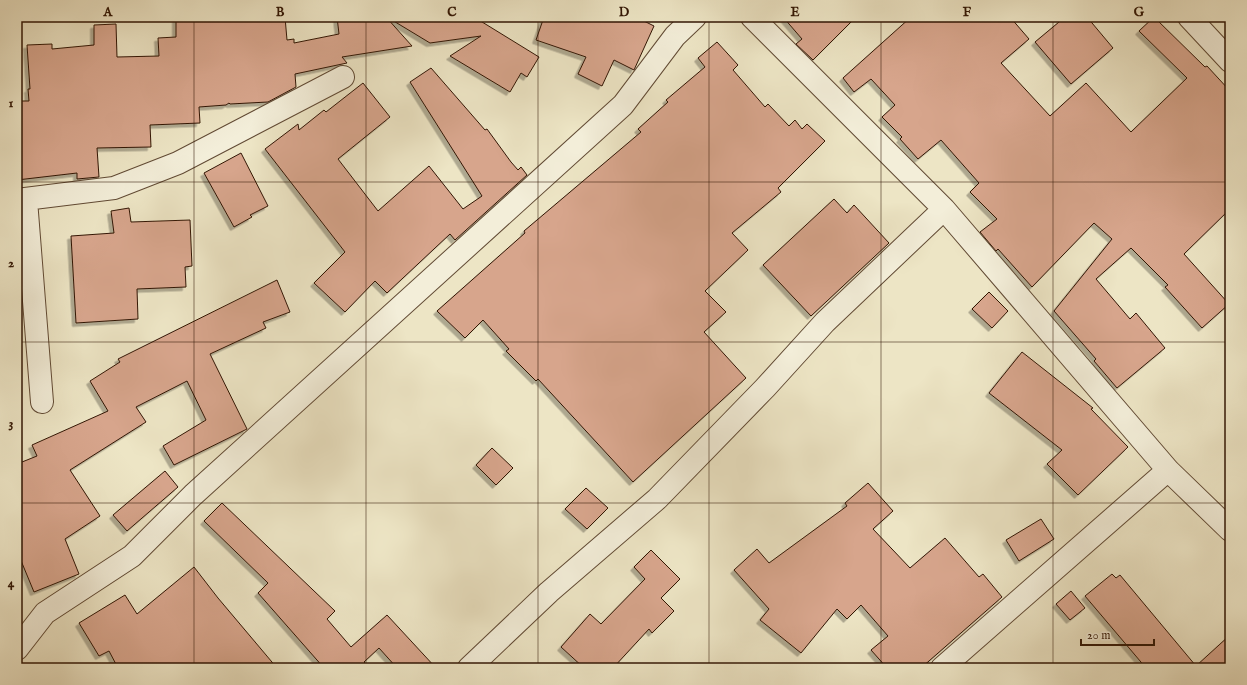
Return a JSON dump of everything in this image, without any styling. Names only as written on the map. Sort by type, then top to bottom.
[{"type":"street","points":[[17,649],[45,613],[132,556],[193,495],[623,105],[675,36],[695,17]]},
{"type":"street","points":[[752,17],[944,209],[1168,470],[1230,530]]},
{"type":"street","points":[[1189,17],[1230,61]]},
{"type":"street","points":[[42,402],[22,200],[114,188],[178,163],[343,77]]},
{"type":"street","points":[[469,668],[549,592],[657,499],[765,388],[825,322],[944,209]]},
{"type":"street","points":[[942,668],[1168,470]]},
{"type":"building","points":[[176,17],[285,17],[287,40],[294,39],[294,43],[339,34],[337,17],[386,17],[412,46],[342,57],[347,63],[295,74],[296,87],[268,102],[229,103],[226,105],[199,107],[200,123],[150,125],[151,147],[97,148],[99,177],[77,179],[77,173],[17,180],[17,101],[29,101],[28,89],[30,89],[27,45],[52,44],[52,49],[94,45],[94,25],[116,24],[117,57],[159,56],[158,38],[176,37]]},
{"type":"building","points":[[387,17],[474,17],[539,57],[527,77],[521,73],[510,92],[450,56],[481,36],[430,43]]},
{"type":"building","points":[[544,17],[636,17],[654,26],[634,70],[614,60],[602,86],[578,74],[586,57],[536,40]]},
{"type":"building","points":[[783,17],[856,17],[813,60],[796,44],[802,39]]},
{"type":"building","points":[[911,17],[1010,17],[1029,39],[1001,63],[1050,116],[1086,83],[1131,132],[1187,78],[1139,31],[1154,17],[1205,67],[1207,66],[1230,91],[1230,209],[1184,254],[1229,304],[1202,328],[1165,287],[1168,285],[1131,248],[1096,279],[1130,319],[1136,313],[1165,348],[1117,388],[1094,361],[1096,359],[1054,311],[1112,239],[1094,223],[1032,287],[998,249],[996,251],[980,232],[997,219],[970,192],[979,183],[941,140],[918,159],[900,139],[902,137],[882,117],[895,105],[871,79],[854,92],[843,78]]},
{"type":"building","points":[[1065,17],[1087,17],[1113,48],[1071,84],[1035,42]]},
{"type":"building","points":[[717,42],[738,65],[733,70],[765,107],[768,104],[789,126],[795,120],[802,129],[807,124],[825,141],[778,188],[781,192],[732,233],[748,250],[705,291],[726,312],[704,332],[746,378],[633,482],[538,379],[536,381],[506,351],[509,349],[483,320],[465,338],[437,311],[525,233],[524,231],[641,132],[638,129],[668,102],[666,100],[705,67],[698,58]]},
{"type":"building","points":[[431,68],[485,130],[487,129],[518,170],[521,167],[527,175],[455,240],[450,234],[387,293],[375,281],[345,312],[314,283],[345,252],[265,149],[298,124],[299,130],[324,110],[326,112],[363,83],[390,117],[338,159],[378,211],[429,166],[463,209],[482,196],[410,82]]},
{"type":"building","points":[[241,153],[268,206],[250,215],[252,217],[234,227],[204,173]]},
{"type":"building","points":[[834,199],[847,213],[854,205],[889,243],[811,316],[763,265]]},
{"type":"building","points":[[129,208],[131,222],[190,220],[192,266],[185,267],[186,287],[137,289],[138,319],[76,323],[71,236],[114,233],[111,211]]},
{"type":"building","points":[[277,280],[290,312],[263,322],[266,328],[210,354],[247,429],[174,465],[163,446],[206,420],[187,381],[136,407],[146,422],[70,470],[100,516],[65,539],[79,574],[34,592],[17,551],[17,464],[37,456],[32,445],[108,411],[90,381],[120,362],[118,359]]},
{"type":"building","points":[[989,292],[1008,311],[992,328],[972,309]]},
{"type":"building","points":[[1022,352],[1093,408],[1091,409],[1128,447],[1078,495],[1047,464],[1062,450],[989,393]]},
{"type":"building","points":[[492,448],[513,468],[496,485],[476,465]]},
{"type":"building","points":[[165,471],[178,487],[127,531],[113,515]]},
{"type":"building","points":[[868,483],[893,511],[873,529],[910,568],[945,538],[979,577],[983,574],[1002,597],[921,668],[887,668],[871,650],[888,636],[861,605],[847,619],[837,609],[801,653],[760,620],[769,609],[734,570],[757,549],[769,563],[847,506],[845,503]]},
{"type":"building","points":[[586,488],[608,508],[587,529],[565,509]]},
{"type":"building","points":[[222,503],[335,611],[327,619],[351,647],[387,615],[436,668],[397,668],[379,648],[364,662],[370,668],[324,668],[258,593],[268,583],[204,521]]},
{"type":"building","points":[[1041,519],[1054,539],[1019,561],[1006,540]]},
{"type":"building","points":[[651,550],[680,579],[661,598],[674,611],[652,633],[649,629],[613,668],[584,668],[561,647],[590,614],[601,624],[645,579],[634,567]]},
{"type":"building","points":[[194,567],[277,668],[118,668],[109,651],[99,656],[79,623],[125,595],[137,614]]},
{"type":"building","points":[[1112,574],[1116,578],[1120,575],[1196,666],[1230,635],[1230,668],[1146,668],[1085,596]]},
{"type":"building","points":[[1071,591],[1085,608],[1070,620],[1056,604]]}]
